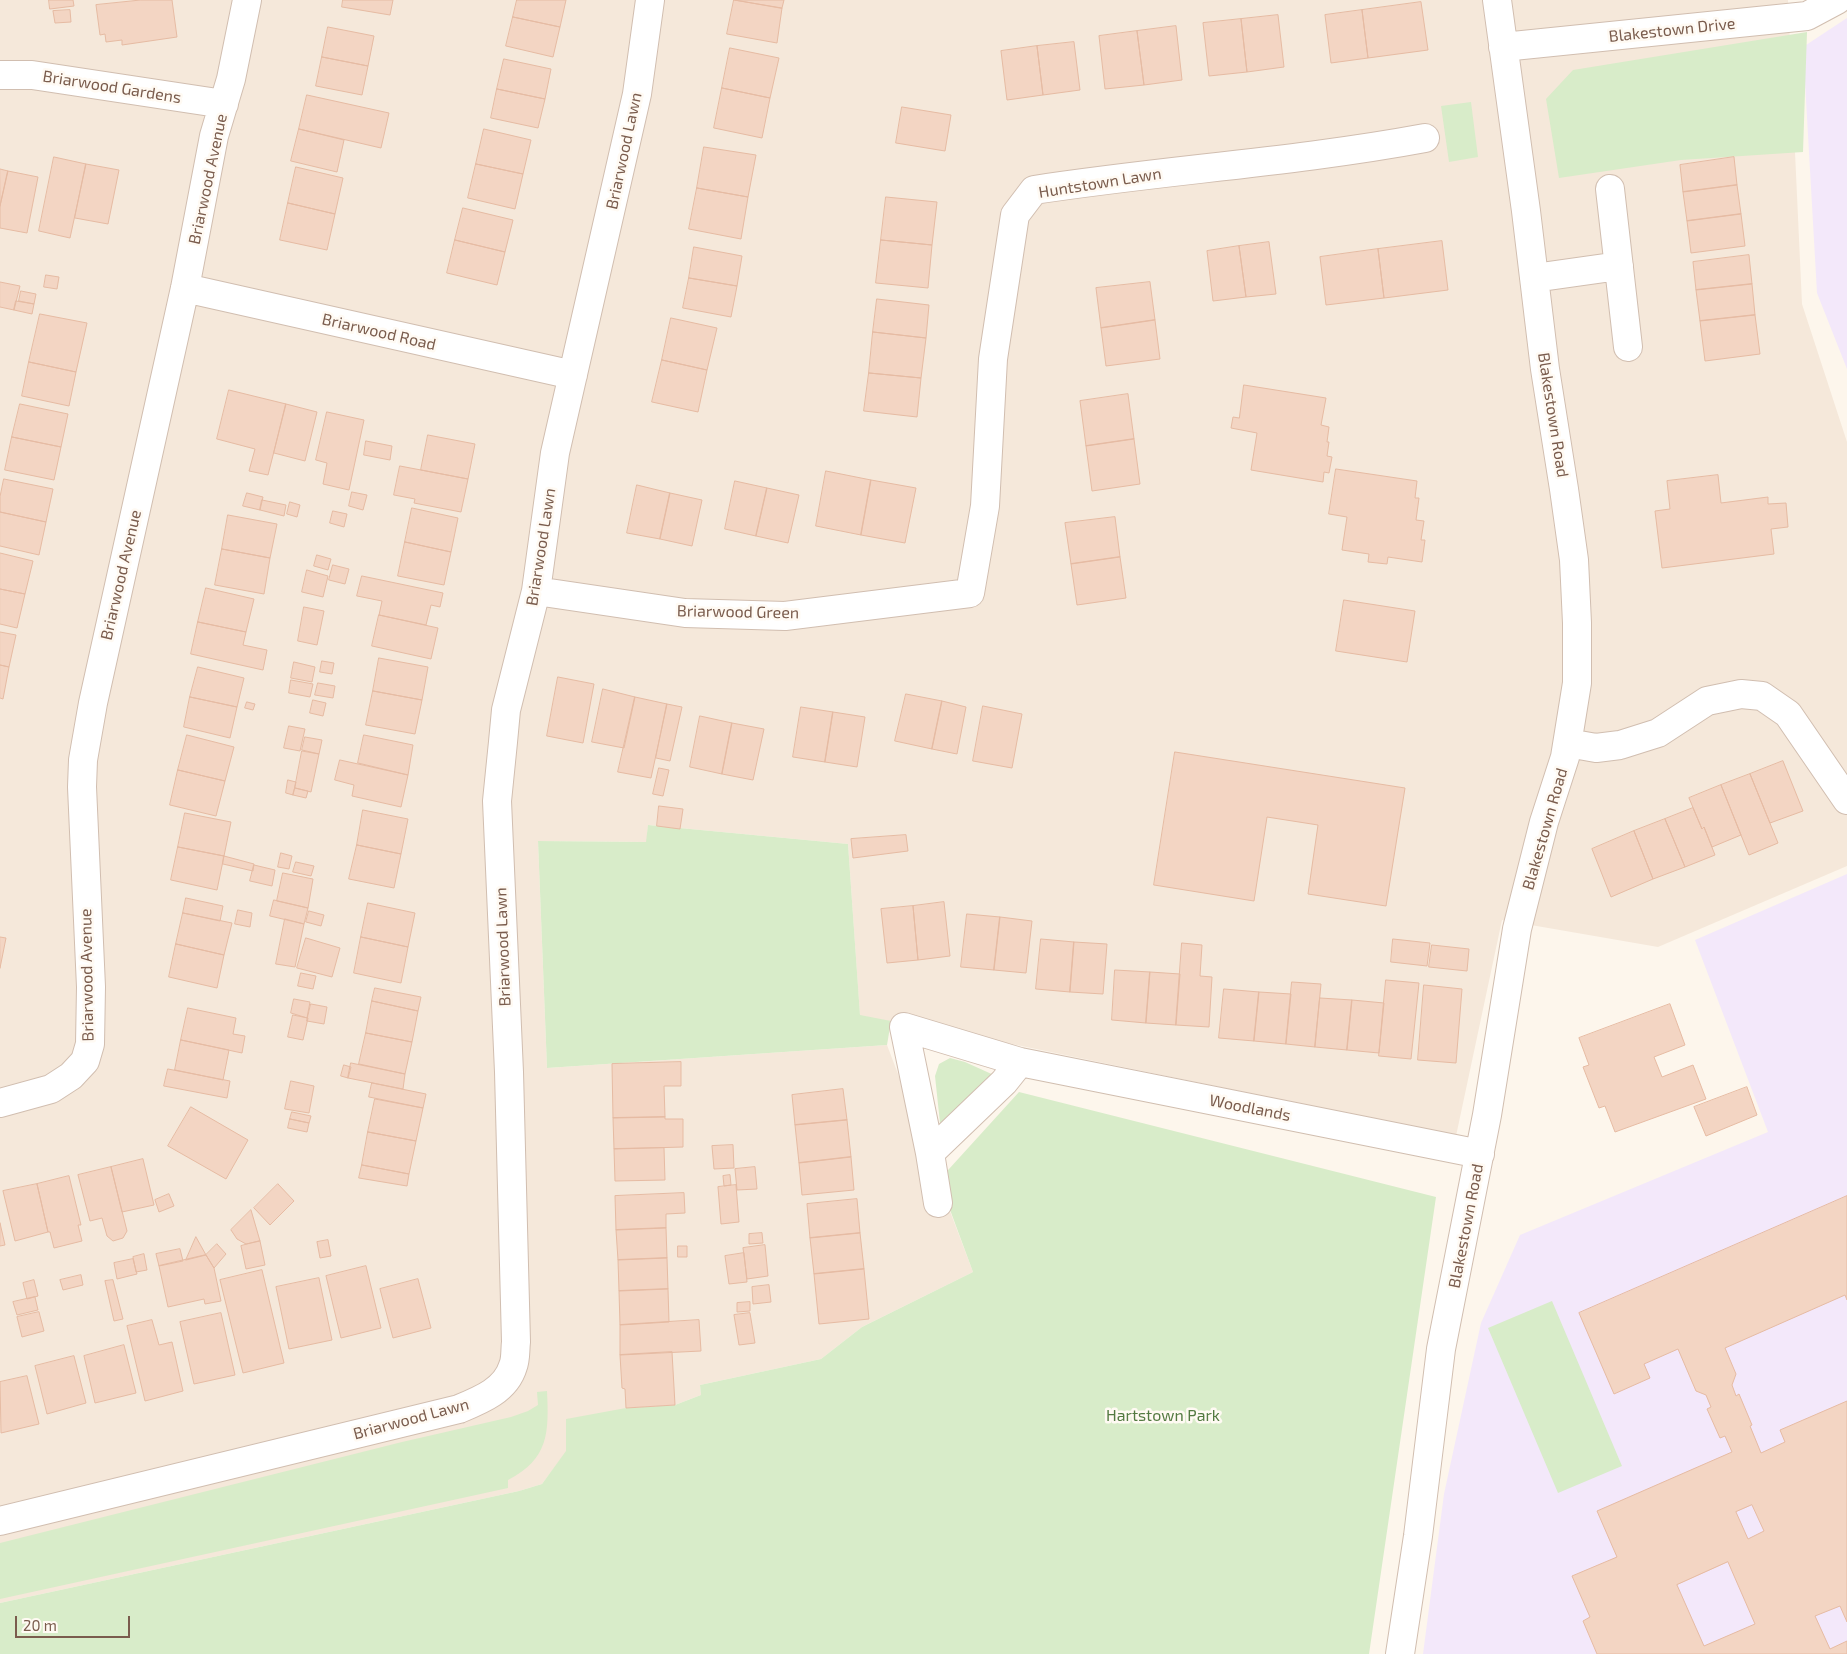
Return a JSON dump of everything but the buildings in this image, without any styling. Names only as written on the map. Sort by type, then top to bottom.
[{"type":"street","name":"Briarwood Avenue","points":[[0,1103],[51,1089],[71,1076],[85,1061],[90,1044],[91,987],[82,787],[92,703],[186,288],[214,136],[224,104],[247,0]]},
{"type":"street","name":"Briarwood Lawn","points":[[0,1521],[459,1409],[482,1400],[502,1385],[514,1366],[516,1342],[509,1072],[497,801],[506,710],[536,591],[555,453],[637,94],[650,0]]},
{"type":"street","name":"Blakestown Road","points":[[1400,1654],[1418,1536],[1441,1349],[1480,1154],[1517,929],[1544,822],[1568,743],[1577,684],[1574,560],[1545,369],[1497,0]]},
{"type":"street","name":"Blakestown Drive","points":[[1503,47],[1807,16],[1837,0]]},
{"type":"street","name":"Briarwood Gardens","points":[[0,75],[32,75],[224,104]]},
{"type":"street","name":"Huntstown Lawn","points":[[970,594],[985,506],[993,359],[1014,215],[1034,190],[1097,180],[1364,149],[1425,138]]},
{"type":"street","points":[[1610,190],[1628,347]]},
{"type":"street","points":[[1534,278],[1618,266]]},
{"type":"street","name":"Briarwood Road","points":[[186,288],[573,376]]},
{"type":"street","name":"Briarwood Green","points":[[536,591],[685,614],[785,616],[970,594]]},
{"type":"street","points":[[1568,743],[1596,748],[1620,745],[1658,733],[1707,701],[1741,694],[1762,696],[1788,714],[1847,800]]},
{"type":"street","name":"Woodlands","points":[[938,1203],[930,1153],[904,1027],[1020,1062],[1480,1154]]},
{"type":"street","points":[[930,1153],[1004,1082],[1020,1062]]},
{"type":"shaded area","points":[[0,0],[1788,0],[1802,304],[1847,442],[1847,866],[1658,947],[1502,920],[1456,1136],[1012,1044],[860,1016],[848,844],[648,825],[647,842],[538,841],[547,1068],[887,1045],[973,1272],[862,1327],[821,1359],[700,1385],[701,1395],[675,1405],[626,1408],[567,1451],[542,1484],[519,1491],[0,1603]]},
{"type":"shaded area","points":[[1847,18],[1847,369],[1817,293],[1803,47]]},
{"type":"shaded area","points":[[1847,874],[1847,1654],[1423,1654],[1444,1494],[1481,1323],[1520,1235],[1768,1132],[1695,940]]},
{"type":"green space","points":[[1807,32],[1803,152],[1681,160],[1559,178],[1546,99],[1573,70]]},
{"type":"green space","points":[[1471,102],[1478,157],[1449,162],[1441,106]]},
{"type":"green space","points":[[648,825],[848,844],[860,1015],[891,1021],[887,1045],[547,1068],[538,841],[646,842]]},
{"type":"green space","points":[[950,1058],[965,1062],[996,1076],[940,1123],[935,1076],[939,1064]]},
{"type":"green space","name":"Hartstown Park","points":[[1019,1092],[1436,1197],[1369,1654],[0,1654],[0,1603],[519,1491],[542,1484],[566,1451],[566,1419],[626,1408],[675,1405],[701,1395],[700,1385],[821,1359],[862,1327],[973,1272],[939,1180]]},
{"type":"green space","points":[[1552,1301],[1622,1466],[1558,1493],[1488,1328]]},
{"type":"green space","points":[[547,1391],[548,1419],[544,1443],[532,1463],[522,1472],[508,1480],[508,1488],[0,1599],[0,1543],[402,1442],[511,1417],[538,1405],[537,1392]]}]
